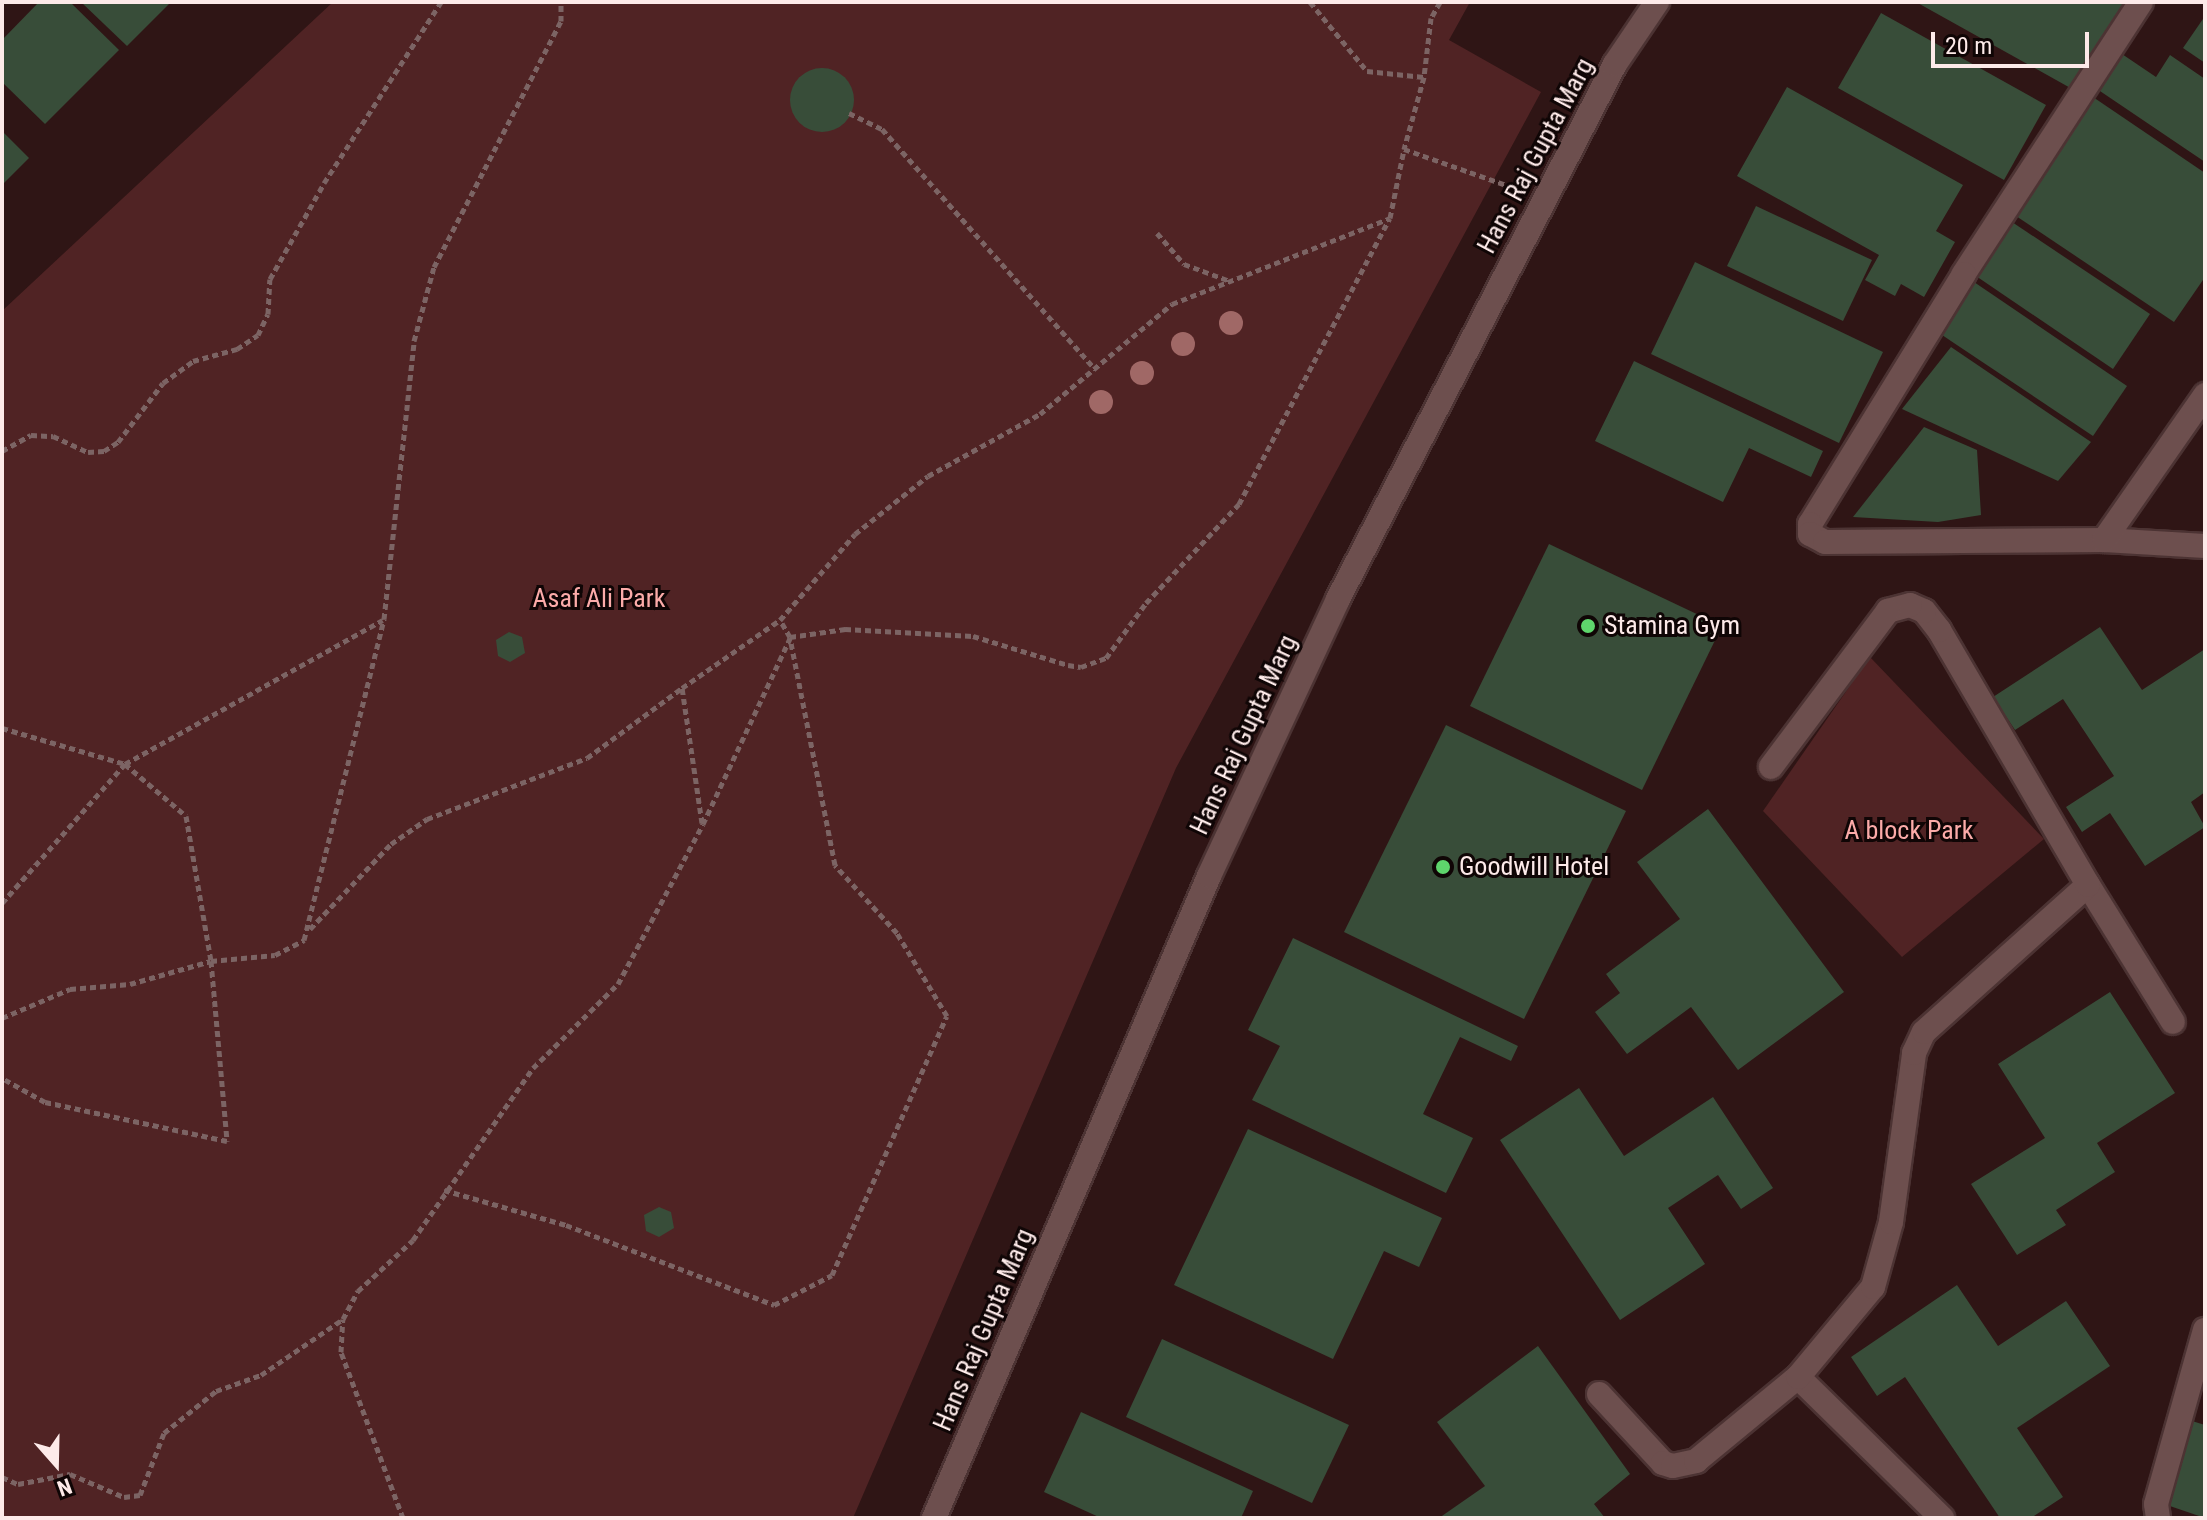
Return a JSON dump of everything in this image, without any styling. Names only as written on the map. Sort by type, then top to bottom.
[{"type":"street","name":"Hans Raj Gupta Marg","points":[[934,1518],[1209,876],[1338,599],[1615,64],[1657,2]]},
{"type":"street","points":[[2141,2],[1810,524],[1810,534],[1825,542],[2104,540],[2205,546]]},
{"type":"street","points":[[2104,540],[2205,395]]},
{"type":"street","points":[[1771,767],[1888,611],[1910,605],[1924,611],[1939,630],[2088,885],[2173,1022]]},
{"type":"street","points":[[1599,1394],[1663,1463],[1673,1466],[1696,1461],[1798,1377],[1873,1287],[1891,1222],[1914,1053],[1924,1032],[2088,885]]},
{"type":"street","points":[[2158,1518],[2156,1504],[2205,1330]]},
{"type":"street","points":[[1798,1377],[1942,1518]]},
{"type":"path","points":[[2,451],[31,435],[53,436],[88,452],[104,451],[118,442],[163,383],[193,361],[237,349],[258,335],[268,314],[270,279],[324,183],[441,2]]},
{"type":"path","points":[[309,930],[384,619],[414,341],[434,267],[561,21],[561,2]]},
{"type":"path","points":[[1310,2],[1367,71],[1424,77]]},
{"type":"path","points":[[790,637],[845,629],[973,636],[1068,665],[1081,667],[1106,658],[1146,603],[1239,504],[1390,218],[1404,149],[1424,77],[1431,18],[1440,2]]},
{"type":"path","points":[[849,113],[882,129],[1095,369]]},
{"type":"path","points":[[1404,149],[1544,199]]},
{"type":"path","points":[[2,1018],[70,989],[130,984],[211,961],[287,953],[391,844],[427,819],[587,758],[780,620],[867,524],[928,476],[1040,414],[1172,304],[1390,218]]},
{"type":"path","points":[[1157,233],[1184,264],[1231,281]]},
{"type":"path","points":[[2,903],[125,764],[384,619]]},
{"type":"path","points":[[444,1190],[566,1225],[774,1305],[832,1275],[947,1016],[897,933],[835,865],[790,637],[780,620]]},
{"type":"path","points":[[403,1518],[341,1352],[343,1319],[358,1291],[413,1240],[444,1190],[533,1068],[618,984],[703,824],[790,637]]},
{"type":"path","points":[[682,688],[703,824]]},
{"type":"path","points":[[2,728],[125,764],[186,816],[211,961],[227,1141],[45,1102],[2,1078]]},
{"type":"path","points":[[2,1477],[18,1484],[70,1474],[124,1497],[140,1495],[164,1433],[216,1391],[261,1375],[343,1319]]},
{"type":"green space","name":"Asaf Ali Park","points":[[333,2],[1470,2],[1449,40],[1541,92],[1176,768],[853,1518],[2,1518],[2,311]]},
{"type":"green space","name":"A block Park","points":[[1870,657],[2044,839],[1902,957],[1763,811]]},
{"type":"building","points":[[39,2],[70,2],[119,50],[45,124],[2,82],[2,40]]},
{"type":"building","points":[[81,2],[171,2],[127,46]]},
{"type":"building","points":[[1916,2],[2124,2],[2074,90]]},
{"type":"building","points":[[1881,13],[2046,105],[2004,180],[1838,88]]},
{"type":"building","points":[[2205,16],[2205,63],[2183,48]]},
{"type":"building","points":[[2119,52],[2156,77],[2170,55],[2205,79],[2205,162],[2094,87]]},
{"type":"building","points":[[822,68],[840,74],[848,82],[854,100],[848,118],[840,126],[822,132],[804,126],[796,118],[790,100],[796,82],[804,74]]},
{"type":"building","points":[[1787,87],[1963,185],[1936,231],[1955,242],[1924,297],[1901,284],[1895,296],[1865,280],[1879,255],[1737,176]]},
{"type":"building","points":[[2090,95],[2205,173],[2205,277],[2174,322],[2010,212]]},
{"type":"building","points":[[2,131],[29,158],[2,185]]},
{"type":"building","points":[[1756,206],[1872,260],[1843,321],[1727,266]]},
{"type":"building","points":[[2009,220],[2150,314],[2113,369],[1973,274]]},
{"type":"building","points":[[1695,262],[1883,352],[1839,443],[1651,354]]},
{"type":"building","points":[[1974,282],[2127,386],[2093,436],[1939,333]]},
{"type":"building","points":[[1951,347],[2091,442],[2058,481],[1902,409]]},
{"type":"building","points":[[1634,361],[1823,451],[1811,477],[1749,448],[1723,502],[1595,441]]},
{"type":"building","points":[[1924,427],[1977,450],[1981,515],[1938,522],[1853,517]]},
{"type":"building","points":[[1549,544],[1722,626],[1642,790],[1470,706]]},
{"type":"building","points":[[2100,627],[2142,690],[2205,649],[2205,792],[2191,802],[2205,827],[2145,866],[2110,813],[2082,832],[2066,807],[2114,776],[2063,699],[2015,730],[1993,697]]},
{"type":"building","points":[[509,632],[522,637],[525,653],[510,662],[498,656],[496,640]]},
{"type":"building","points":[[1446,725],[1626,811],[1524,1019],[1344,932]]},
{"type":"building","points":[[1708,809],[1844,992],[1738,1070],[1691,1007],[1627,1054],[1595,1012],[1620,993],[1606,974],[1680,919],[1637,862]]},
{"type":"building","points":[[1293,938],[1518,1046],[1511,1061],[1460,1037],[1423,1114],[1473,1138],[1446,1193],[1252,1100],[1280,1046],[1248,1030]]},
{"type":"building","points":[[2110,992],[2175,1093],[2097,1143],[2115,1172],[2056,1210],[2066,1225],[2017,1255],[1971,1184],[2045,1138],[1998,1064]]},
{"type":"building","points":[[1579,1088],[1624,1156],[1713,1097],[1773,1188],[1741,1209],[1718,1175],[1668,1208],[1705,1264],[1620,1320],[1500,1140]]},
{"type":"building","points":[[1248,1129],[1442,1218],[1419,1267],[1384,1251],[1333,1359],[1174,1285]]},
{"type":"building","points":[[659,1207],[671,1212],[674,1228],[659,1237],[646,1231],[644,1215]]},
{"type":"building","points":[[1957,1285],[1998,1346],[2066,1301],[2110,1366],[2017,1428],[2063,1497],[2031,1518],[2000,1518],[1905,1377],[1877,1396],[1851,1357]]},
{"type":"building","points":[[1162,1339],[1349,1425],[1312,1503],[1126,1417]]},
{"type":"building","points":[[1538,1346],[1630,1474],[1594,1504],[1605,1518],[1439,1518],[1485,1486],[1437,1422]]},
{"type":"building","points":[[1081,1412],[1253,1491],[1241,1518],[1101,1518],[1044,1492]]},
{"type":"building","points":[[2192,1421],[2205,1425],[2205,1518],[2164,1504]]},
{"type":"place","name":"Stamina Gym","points":[[1588,626]]},
{"type":"place","name":"Goodwill Hotel","points":[[1443,867]]}]
